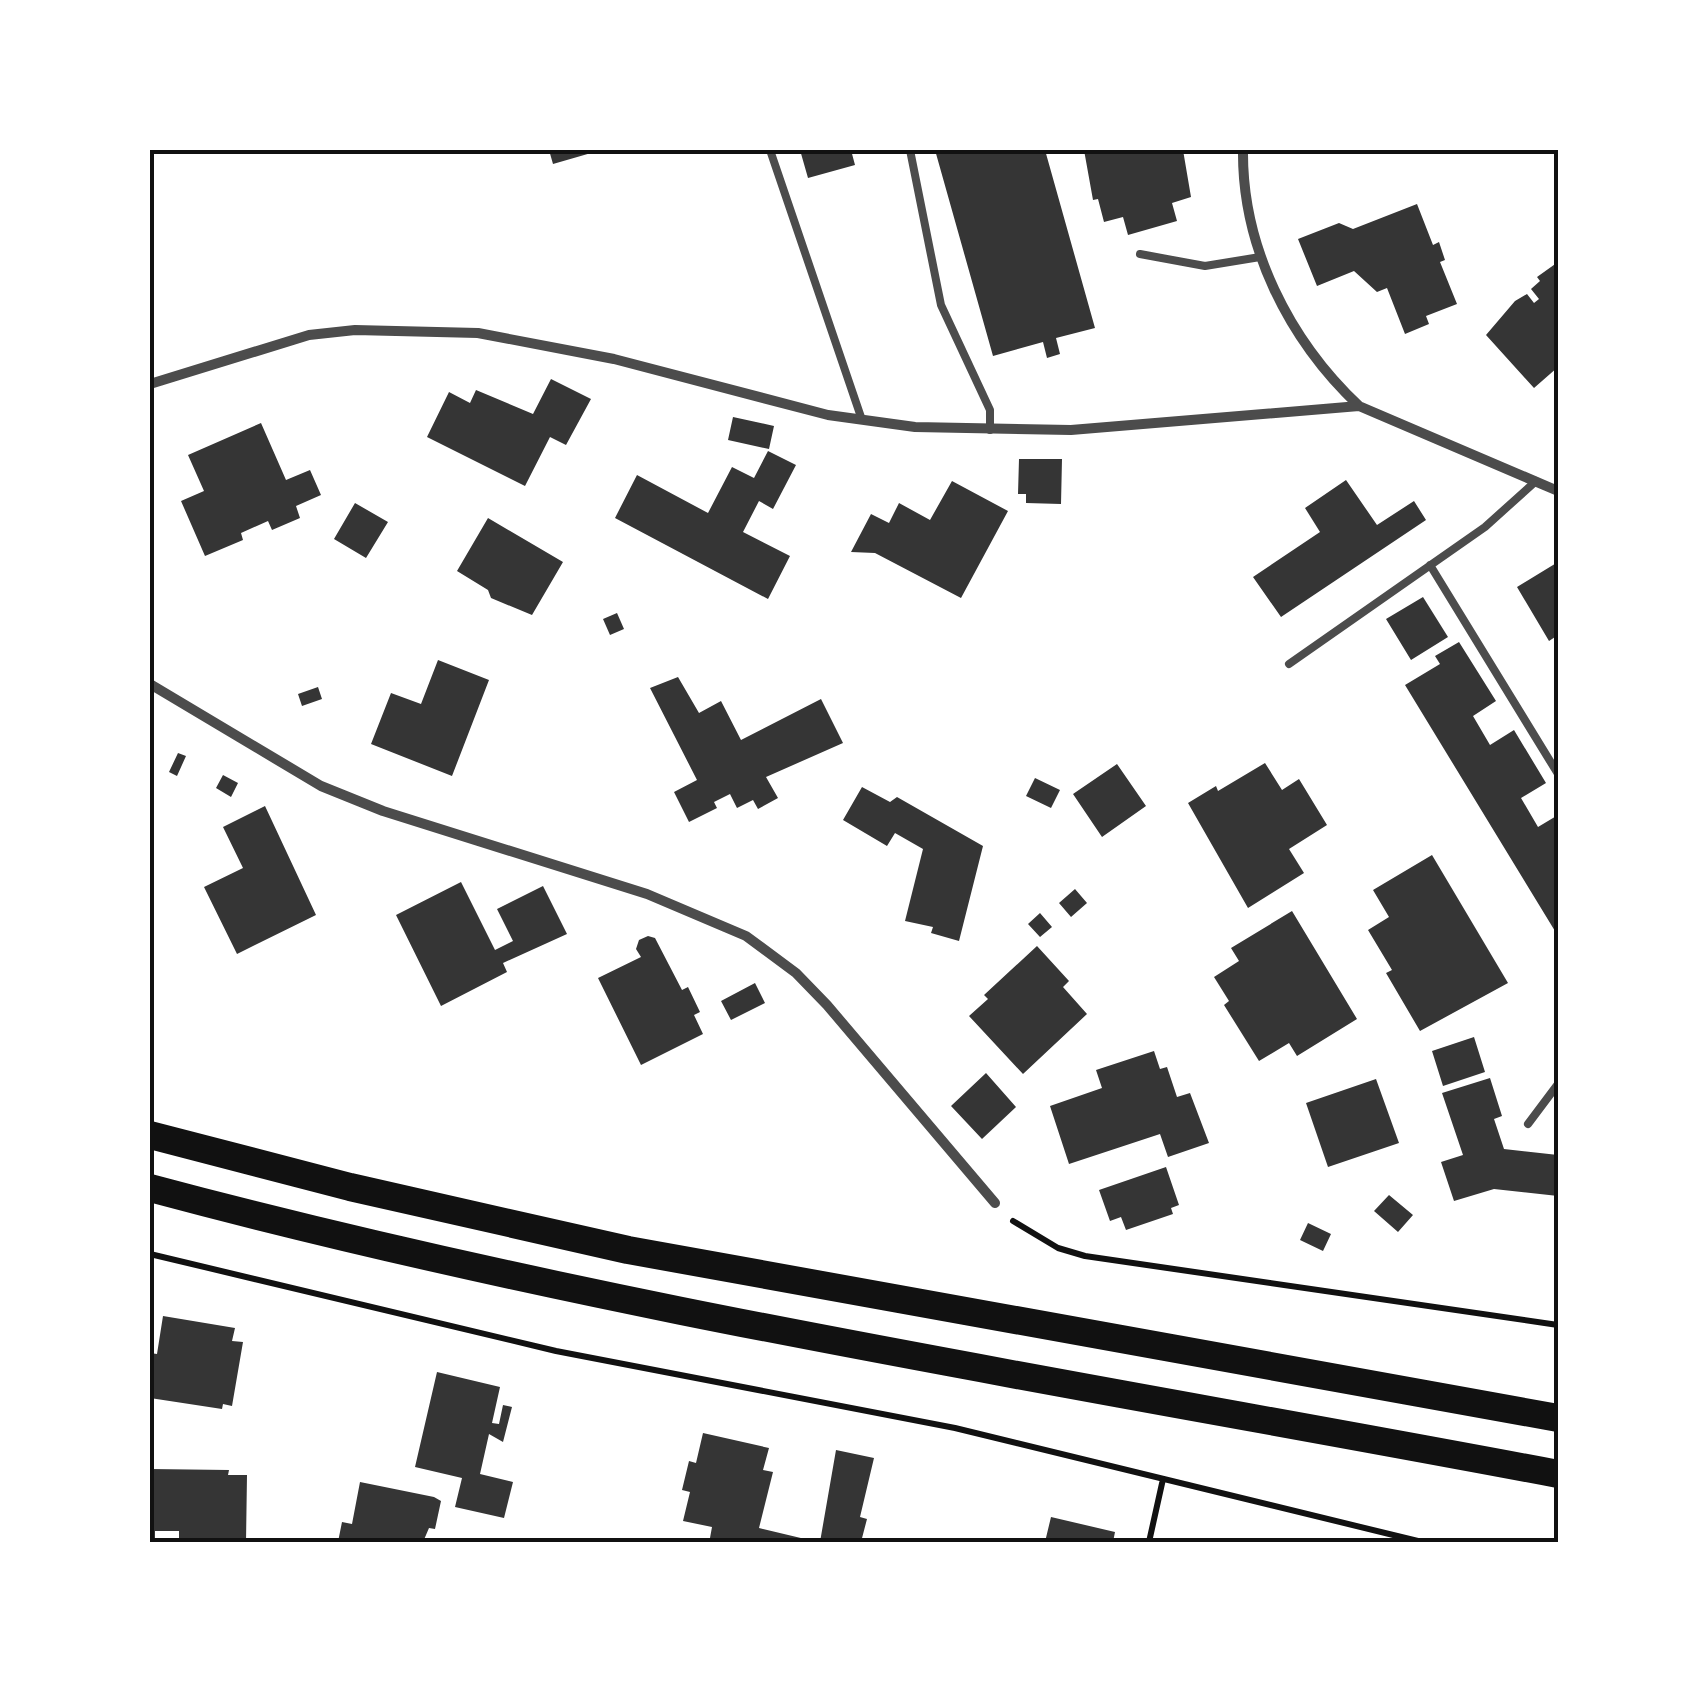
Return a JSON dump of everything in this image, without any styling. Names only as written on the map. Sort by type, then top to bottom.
[{"type":"highway","points":[[150,1136],[628,1250],[1558,1418]]},
{"type":"highway","points":[[150,1188],[345,1240],[606,1295],[1558,1474]]},
{"type":"street","points":[[1242,150],[1242,183],[1260,257],[1299,335],[1334,383],[1358,406],[1558,490]]},
{"type":"street","points":[[150,384],[309,335],[425,330],[478,333],[556,347],[862,420],[990,430],[1072,430],[1358,406]]},
{"type":"street","points":[[150,684],[321,786],[383,811],[647,894],[764,947],[827,1005],[994,1203]]},
{"type":"lane","points":[[770,150],[862,420]]},
{"type":"lane","points":[[910,150],[941,305],[990,410],[990,430]]},
{"type":"lane","points":[[1140,254],[1206,266],[1260,257]]},
{"type":"lane","points":[[1289,664],[1485,527],[1536,481]]},
{"type":"lane","points":[[1430,565],[1558,774]]},
{"type":"lane","points":[[1528,1124],[1558,1084]]},
{"type":"path","points":[[994,1203],[1036,1237],[1085,1256],[1558,1325]]},
{"type":"path","points":[[150,1254],[556,1351],[955,1428],[1422,1542]]},
{"type":"path","points":[[1149,1542],[1163,1478]]},
{"type":"building","points":[[549,150],[598,150],[598,151],[553,164]]},
{"type":"building","points":[[800,150],[851,150],[855,165],[808,178]]},
{"type":"building","points":[[935,150],[1045,150],[1095,328],[1056,338],[1060,354],[1047,358],[1043,342],[993,356]]},
{"type":"building","points":[[1084,150],[1183,150],[1191,197],[1172,203],[1177,221],[1128,235],[1123,217],[1104,222],[1098,199],[1093,200]]},
{"type":"building","points":[[1417,204],[1433,245],[1439,242],[1445,260],[1440,262],[1457,304],[1426,316],[1429,324],[1405,334],[1387,288],[1377,292],[1354,271],[1317,286],[1298,239],[1339,223],[1353,229]]},
{"type":"building","points":[[1558,262],[1558,367],[1534,388],[1486,335],[1515,301],[1527,294],[1534,303],[1539,299],[1531,289],[1540,281],[1537,277]]},
{"type":"building","points":[[551,379],[591,399],[566,445],[550,437],[525,486],[427,437],[449,392],[470,403],[476,390],[533,414]]},
{"type":"building","points":[[733,417],[774,426],[769,449],[728,440]]},
{"type":"building","points":[[261,423],[286,480],[310,470],[321,495],[296,506],[300,518],[272,530],[268,521],[241,533],[243,540],[205,556],[181,501],[204,491],[188,455]]},
{"type":"building","points":[[768,451],[796,465],[773,509],[759,501],[743,532],[790,556],[768,599],[615,518],[637,475],[708,513],[732,467],[754,478]]},
{"type":"building","points":[[1019,459],[1062,459],[1061,504],[1026,503],[1026,494],[1018,494]]},
{"type":"building","points":[[1346,480],[1377,525],[1414,501],[1426,520],[1281,617],[1253,577],[1320,532],[1305,508]]},
{"type":"building","points":[[952,481],[1008,511],[961,598],[875,553],[851,552],[871,514],[889,523],[899,503],[930,520]]},
{"type":"building","points":[[355,503],[388,522],[366,558],[334,539]]},
{"type":"building","points":[[488,518],[563,562],[532,615],[491,598],[488,590],[457,571]]},
{"type":"building","points":[[1558,562],[1558,635],[1549,641],[1517,587]]},
{"type":"building","points":[[1423,597],[1448,637],[1411,660],[1386,619]]},
{"type":"building","points":[[617,613],[624,629],[610,635],[603,619]]},
{"type":"building","points":[[1459,642],[1496,701],[1473,716],[1490,745],[1514,730],[1546,783],[1521,798],[1538,827],[1558,815],[1558,936],[1405,685],[1440,664],[1435,656]]},
{"type":"building","points":[[438,660],[489,680],[452,776],[371,744],[391,693],[421,704]]},
{"type":"building","points":[[678,677],[699,713],[721,701],[741,740],[821,699],[843,743],[766,777],[778,798],[758,809],[753,800],[737,808],[730,794],[714,802],[717,808],[689,822],[674,792],[697,780],[650,688]]},
{"type":"building","points":[[318,687],[322,699],[302,706],[298,694]]},
{"type":"building","points":[[178,753],[186,756],[177,776],[169,772]]},
{"type":"building","points":[[1265,763],[1282,790],[1299,779],[1327,825],[1289,849],[1304,873],[1248,908],[1188,803],[1216,786],[1218,791]]},
{"type":"building","points":[[1117,764],[1146,806],[1102,837],[1073,794]]},
{"type":"building","points":[[223,775],[238,783],[231,797],[216,788]]},
{"type":"building","points":[[1035,778],[1060,790],[1051,808],[1026,796]]},
{"type":"building","points":[[862,787],[890,802],[897,797],[983,846],[959,941],[931,933],[933,927],[905,921],[923,849],[895,833],[887,846],[843,820]]},
{"type":"building","points":[[265,806],[316,915],[237,954],[204,887],[243,868],[223,827]]},
{"type":"building","points":[[1432,855],[1508,983],[1420,1031],[1386,973],[1392,970],[1368,930],[1389,917],[1373,890]]},
{"type":"building","points":[[461,882],[495,950],[513,941],[497,909],[543,886],[567,934],[503,963],[507,972],[441,1006],[396,915]]},
{"type":"building","points":[[1075,889],[1087,903],[1071,917],[1059,903]]},
{"type":"building","points":[[1292,911],[1357,1019],[1297,1056],[1289,1043],[1259,1061],[1224,1005],[1229,1001],[1214,977],[1239,961],[1231,948]]},
{"type":"building","points":[[1040,913],[1052,927],[1040,937],[1028,924]]},
{"type":"building","points":[[655,938],[682,990],[688,987],[700,1012],[694,1015],[703,1034],[641,1065],[598,978],[641,957],[636,949],[639,940]]},
{"type":"building","points":[[1037,946],[1069,981],[1063,987],[1087,1014],[1023,1074],[969,1016],[988,999],[984,995]]},
{"type":"building","points":[[755,983],[765,1003],[731,1020],[721,1001]]},
{"type":"building","points":[[1474,1037],[1485,1072],[1443,1086],[1432,1051]]},
{"type":"building","points":[[1154,1051],[1160,1069],[1167,1067],[1177,1097],[1190,1093],[1209,1143],[1168,1157],[1160,1134],[1069,1164],[1050,1106],[1102,1088],[1096,1070]]},
{"type":"building","points":[[986,1073],[1016,1107],[982,1139],[951,1106]]},
{"type":"building","points":[[1490,1078],[1502,1116],[1494,1119],[1504,1149],[1558,1155],[1558,1196],[1494,1189],[1454,1201],[1441,1162],[1463,1155],[1442,1093]]},
{"type":"building","points":[[1376,1079],[1399,1143],[1328,1167],[1306,1103]]},
{"type":"building","points":[[1166,1167],[1179,1205],[1171,1208],[1173,1214],[1126,1230],[1121,1217],[1110,1221],[1099,1190]]},
{"type":"building","points":[[1389,1195],[1413,1215],[1398,1232],[1374,1211]]},
{"type":"building","points":[[1308,1223],[1331,1234],[1323,1251],[1300,1240]]},
{"type":"building","points":[[163,1316],[235,1328],[232,1341],[243,1342],[232,1406],[223,1404],[222,1409],[150,1398],[150,1353],[157,1354]]},
{"type":"building","points":[[437,1372],[500,1387],[492,1423],[499,1424],[503,1405],[512,1407],[503,1442],[489,1434],[480,1474],[513,1482],[504,1518],[455,1507],[462,1478],[415,1467]]},
{"type":"building","points":[[703,1433],[769,1448],[763,1470],[773,1472],[759,1528],[805,1542],[725,1542],[710,1538],[712,1527],[683,1521],[690,1492],[682,1490],[689,1461],[696,1463]]},
{"type":"building","points":[[836,1450],[874,1458],[860,1517],[867,1519],[861,1542],[820,1542]]},
{"type":"building","points":[[150,1469],[229,1470],[228,1475],[247,1475],[246,1542],[179,1542],[179,1531],[155,1531],[155,1542],[150,1542]]},
{"type":"building","points":[[360,1482],[441,1501],[435,1529],[429,1528],[423,1542],[338,1542],[342,1522],[352,1524]]},
{"type":"building","points":[[1051,1517],[1115,1532],[1113,1542],[1045,1542]]}]
